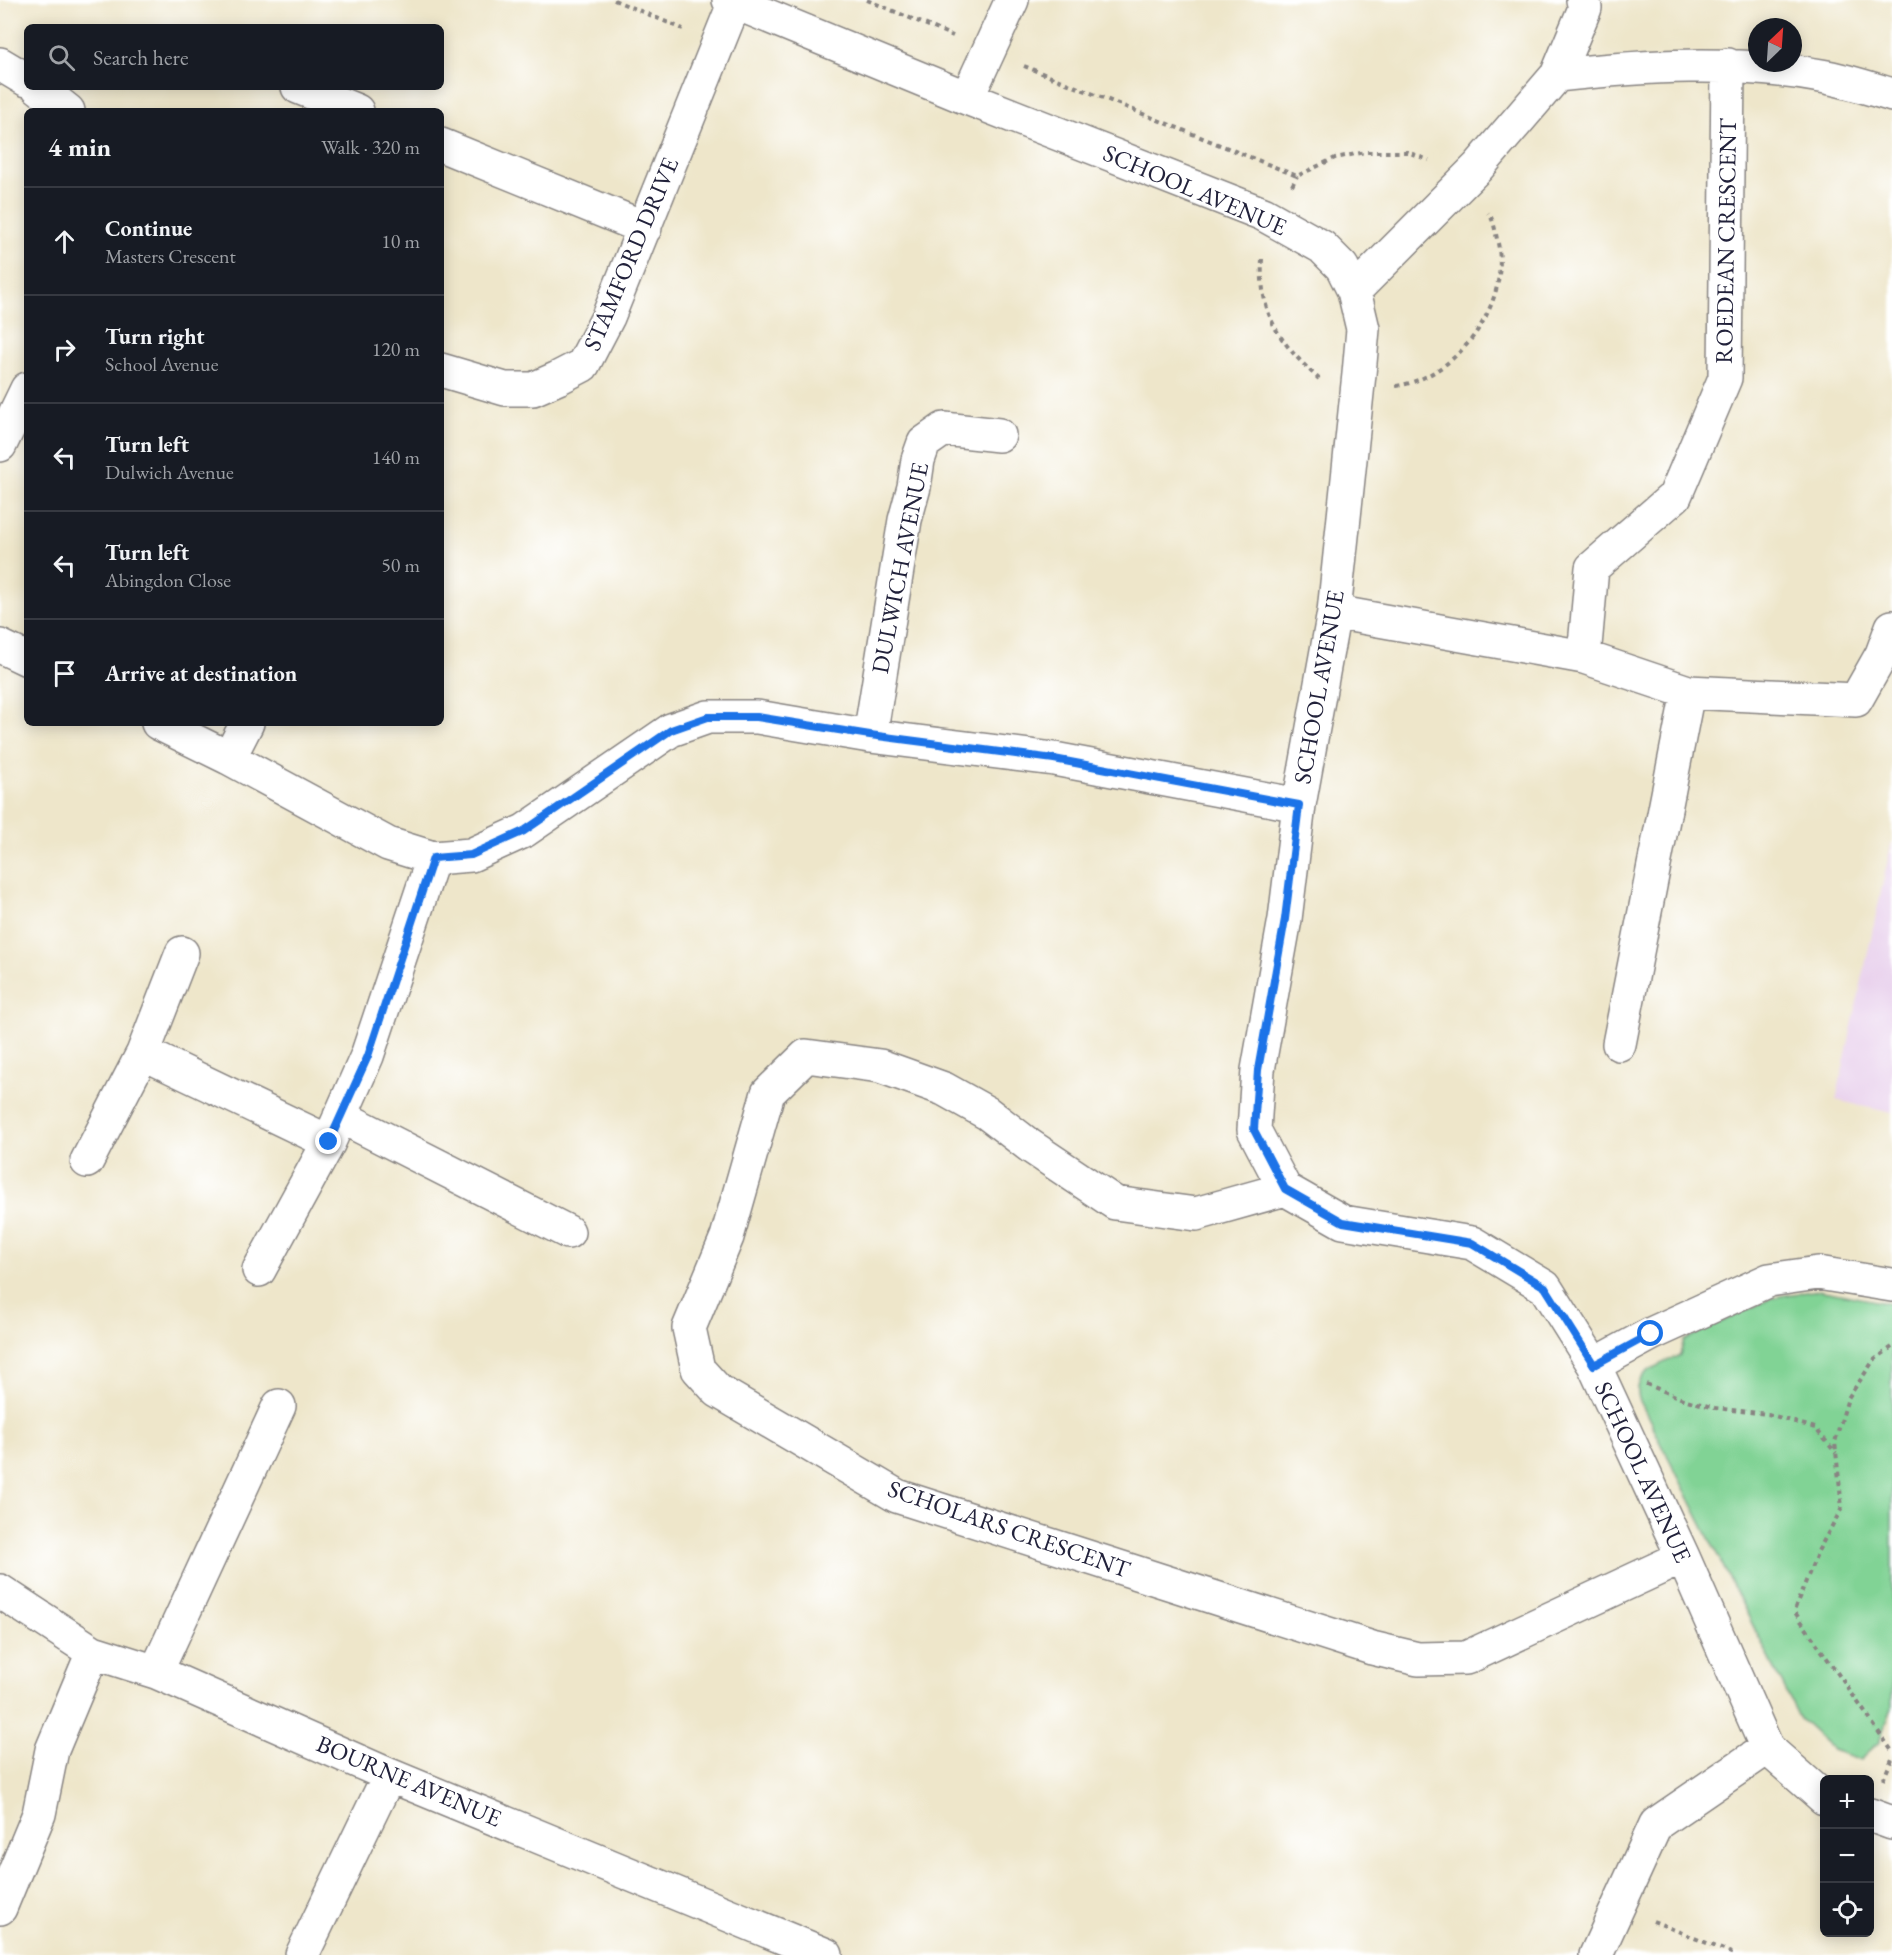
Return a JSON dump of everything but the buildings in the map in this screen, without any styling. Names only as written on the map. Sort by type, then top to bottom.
[{"type":"street","points":[[967,98],[1012,0]]},
{"type":"street","points":[[1354,291],[1478,167],[1557,75],[1585,8],[1583,0]]},
{"type":"street","name":"STAMFORD DRIVE","points":[[444,371],[505,389],[533,389],[583,364],[608,317],[645,228],[732,2]]},
{"type":"street","name":"SCHOOL AVENUE","points":[[732,2],[967,98],[1263,214],[1322,247],[1342,267],[1354,291],[1363,329],[1357,392],[1334,612],[1299,805],[1285,919],[1258,1070],[1254,1130],[1285,1189],[1343,1222],[1472,1243],[1545,1287],[1594,1365],[1683,1557],[1767,1748],[1820,1794]]},
{"type":"street","points":[[0,64],[24,78]]},
{"type":"street","points":[[1557,75],[1608,70],[1728,65],[1822,76],[1892,95]]},
{"type":"street","name":"ROEDEAN CRESCENT","points":[[1584,657],[1592,568],[1675,496],[1725,378],[1728,65]]},
{"type":"street","points":[[42,90],[64,108]]},
{"type":"street","points":[[305,90],[350,108]]},
{"type":"street","points":[[444,146],[645,228]]},
{"type":"street","points":[[0,445],[24,395]]},
{"type":"street","name":"DULWICH AVENUE","points":[[870,735],[904,520],[924,443],[944,429],[999,435]]},
{"type":"street","points":[[1334,612],[1584,657],[1688,692],[1856,700],[1882,654],[1892,627]]},
{"type":"street","points":[[0,646],[24,658]]},
{"type":"street","points":[[1619,1044],[1688,692]]},
{"type":"street","points":[[164,726],[229,758],[388,844],[433,858],[471,855],[524,831],[671,730],[708,717],[757,717],[870,735],[1054,759],[1299,805]]},
{"type":"street","points":[[229,758],[245,726]]},
{"type":"street","points":[[259,1270],[335,1129],[368,1056],[433,858]]},
{"type":"street","points":[[87,1161],[143,1053],[182,953]]},
{"type":"street","points":[[143,1053],[335,1129],[568,1232]]},
{"type":"street","name":"SCHOLARS CRESCENT","points":[[1285,1189],[1196,1214],[1115,1203],[1030,1146],[987,1113],[944,1089],[880,1066],[806,1056],[768,1094],[727,1237],[689,1328],[698,1369],[718,1391],[897,1496],[1372,1648],[1418,1659],[1466,1658],[1683,1557]]},
{"type":"street","points":[[1594,1365],[1651,1334],[1769,1280],[1818,1273],[1892,1285]]},
{"type":"street","points":[[156,1672],[279,1406]]},
{"type":"street","name":"BOURNE AVENUE","points":[[0,1592],[93,1652],[156,1672],[389,1775],[826,1955]]},
{"type":"street","points":[[0,1908],[39,1814],[52,1750],[93,1652]]},
{"type":"street","points":[[1596,1955],[1656,1824],[1767,1748]]},
{"type":"street","points":[[302,1955],[389,1775]]},
{"type":"street","points":[[1874,1817],[1892,1823]]},
{"type":"path","points":[[614,0],[717,44]]},
{"type":"path","points":[[867,0],[1297,176],[1335,158],[1366,152],[1407,152],[1436,163],[1461,184],[1492,218],[1500,251],[1497,285],[1486,315],[1474,337],[1448,363],[1422,378],[1404,385],[1357,392],[1319,380],[1295,357],[1274,329],[1263,300],[1263,242],[1274,220]]},
{"type":"path","points":[[1892,1347],[1874,1360],[1848,1398],[1835,1442],[1842,1508],[1818,1551],[1794,1611],[1892,1751]]},
{"type":"path","points":[[1639,1382],[1704,1405],[1768,1414],[1815,1428],[1836,1454]]},
{"type":"path","points":[[1618,1906],[1736,1955]]},
{"type":"shaded area","points":[[1892,841],[1892,1113],[1836,1100]]},
{"type":"green space","points":[[1818,1290],[1892,1304],[1892,1708],[1879,1742],[1860,1760],[1833,1750],[1800,1719],[1639,1399],[1638,1390],[1643,1376],[1649,1371],[1680,1355],[1684,1340],[1774,1297]]},
{"type":"route","points":[[329,1142],[368,1056],[433,858],[471,855],[524,831],[671,730],[708,717],[757,717],[870,735],[1054,759],[1299,805],[1285,919],[1258,1070],[1254,1130],[1285,1189],[1343,1222],[1472,1243],[1545,1287],[1594,1365],[1651,1334]]}]
